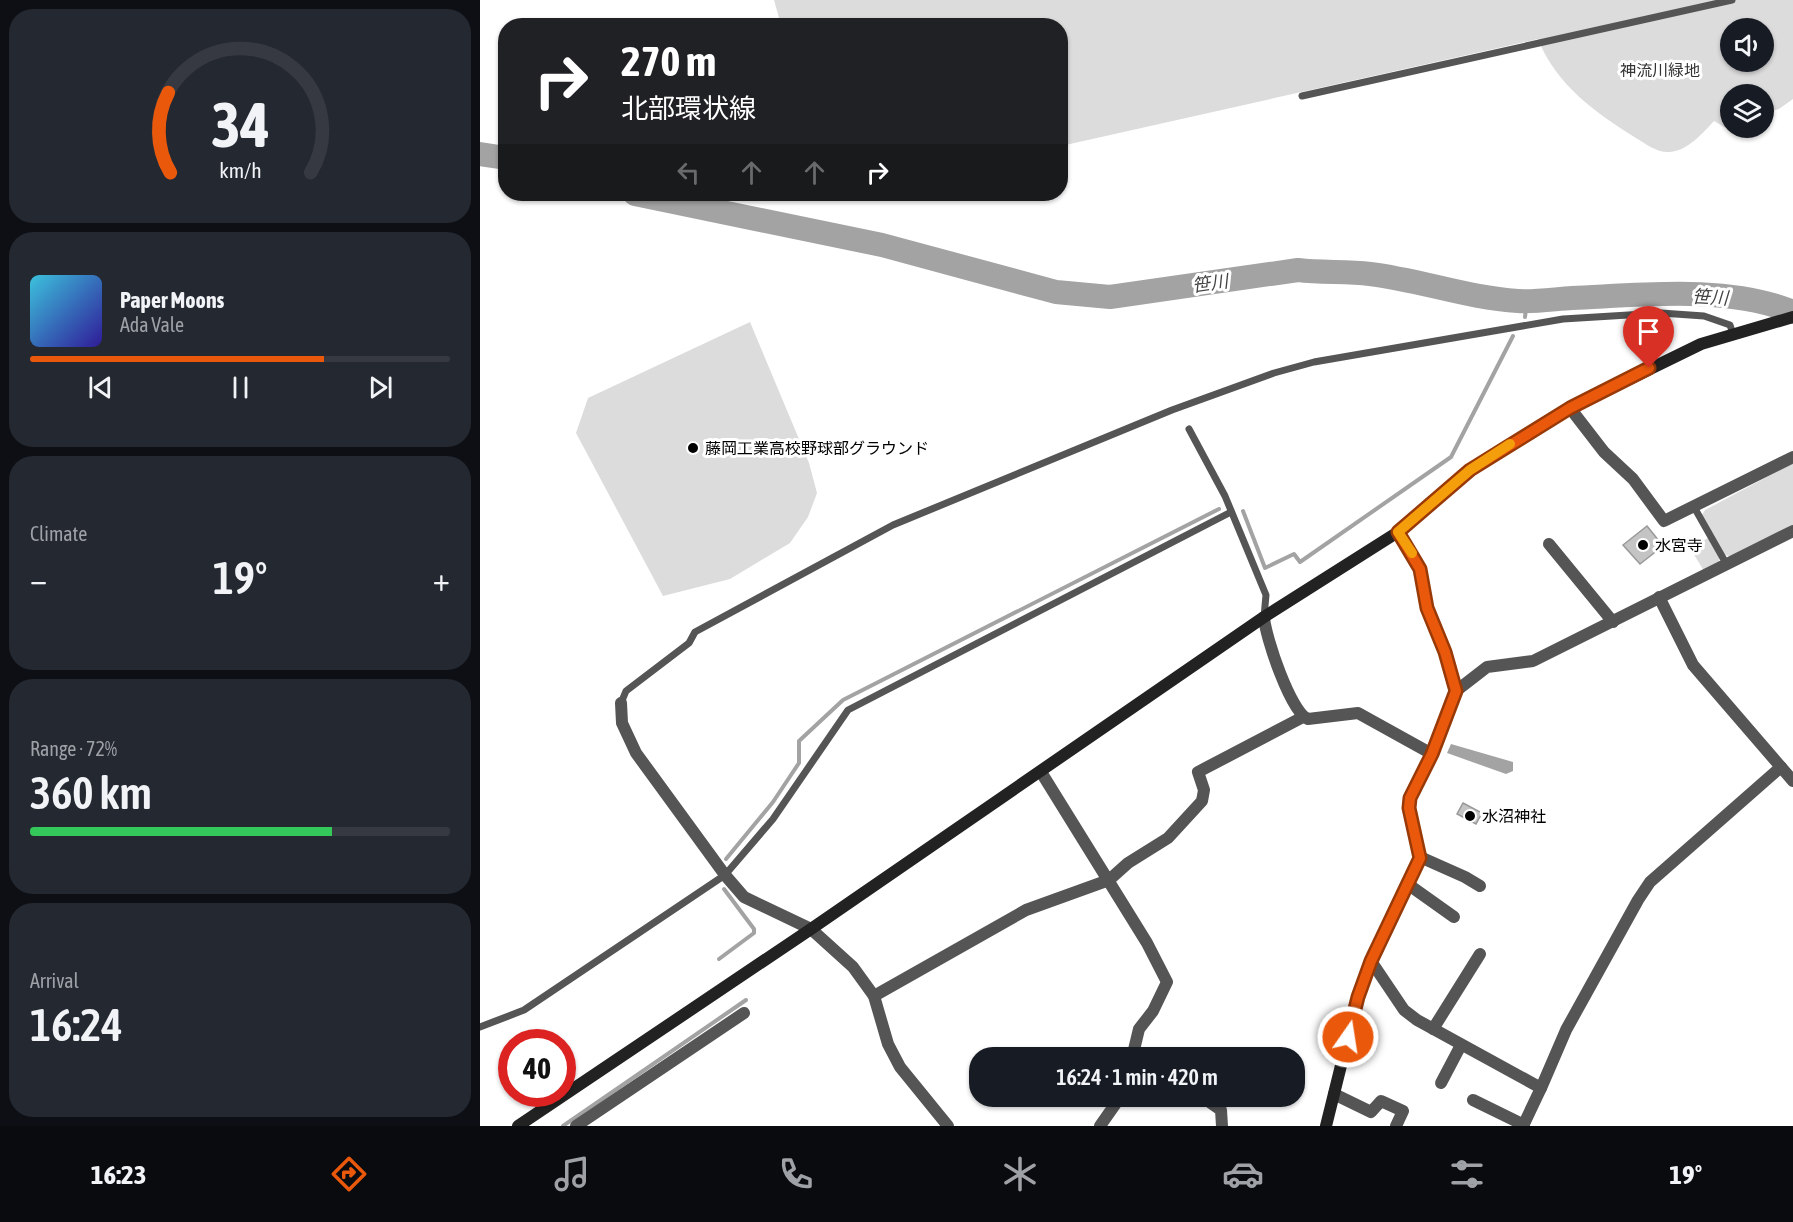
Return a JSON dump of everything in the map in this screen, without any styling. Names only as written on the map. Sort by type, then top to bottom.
[{"type":"street","points":[[518,1126],[811,929],[1264,617],[1398,532],[1470,470],[1570,408],[1701,344],[1793,317]]},
{"type":"street","points":[[1570,408],[1604,452],[1633,479],[1664,521],[1793,457]]},
{"type":"street","points":[[1326,1126],[1358,997],[1371,961],[1420,858],[1409,808],[1410,798],[1432,754],[1456,691],[1487,667],[1533,661],[1793,531]]},
{"type":"street","points":[[1398,532],[1420,569],[1427,608],[1445,652],[1456,691]]},
{"type":"street","points":[[1549,544],[1613,622]]},
{"type":"street","points":[[1659,597],[1693,665],[1793,781]]},
{"type":"street","points":[[1264,617],[1265,633],[1295,706],[1303,717],[1308,719],[1358,713],[1432,754]]},
{"type":"street","points":[[621,703],[622,723],[636,753],[725,875],[744,897],[811,929],[841,955],[874,996],[888,1044],[900,1067],[948,1126]]},
{"type":"street","points":[[874,996],[1026,910],[1108,879],[1128,863],[1168,838],[1202,801],[1204,790],[1198,772],[1303,717]]},
{"type":"street","points":[[1473,1100],[1523,1125],[1566,1030],[1650,882],[1781,767]]},
{"type":"street","points":[[1041,772],[1108,879],[1167,982],[1153,1011],[1139,1029],[1135,1047]]},
{"type":"street","points":[[1420,858],[1465,877],[1479,886]]},
{"type":"street","points":[[1409,885],[1454,917]]},
{"type":"street","points":[[1433,1029],[1480,954]]},
{"type":"street","points":[[1371,961],[1404,1010],[1461,1045],[1541,1088]]},
{"type":"street","points":[[576,1126],[744,1013]]},
{"type":"street","points":[[1441,1083],[1461,1045]]},
{"type":"street","points":[[1334,1094],[1371,1112],[1382,1101],[1403,1111],[1396,1126]]},
{"type":"street","points":[[1100,1126],[1113,1107]]},
{"type":"street","points":[[1219,1107],[1222,1126]]},
{"type":"lane","points":[[1302,96],[1732,0]]},
{"type":"lane","points":[[621,703],[626,691],[689,643],[695,632],[893,525],[1161,414],[1240,385],[1314,362],[1563,319],[1616,314],[1704,316],[1730,326],[1733,334]]},
{"type":"lane","points":[[1189,429],[1215,474],[1266,595],[1264,617]]},
{"type":"lane","points":[[1694,507],[1727,564]]},
{"type":"lane","points":[[480,1027],[524,1010],[725,875],[773,819],[848,710],[1232,512]]},
{"type":"green space","name":"神流川緑地","points":[[774,0],[1793,0],[1793,99],[1774,110],[1774,84],[1720,84],[1720,124],[1714,121],[1694,141],[1676,151],[1656,150],[1592,108],[1566,84],[1538,39],[1068,144],[1068,18],[779,18]]},
{"type":"green space","name":"藤岡工業高校野球部グラウンド","points":[[750,322],[809,463],[817,493],[808,517],[790,543],[730,579],[663,596],[576,433],[588,398]]},
{"type":"green space","points":[[1793,463],[1793,527],[1733,557],[1725,555],[1702,515],[1705,510]]},
{"type":"green space","points":[[1708,538],[1720,558],[1718,565],[1704,571],[1690,548]]},
{"type":"shaded area","points":[[1451,744],[1513,762],[1513,771],[1506,774],[1447,753]]},
{"type":"building","name":"水宮寺","points":[[1647,526],[1663,546],[1640,564],[1623,545]]},
{"type":"building","name":"水沼神社","points":[[1463,803],[1482,813],[1476,824],[1457,814]]},
{"type":"waterway","name":"笹川","points":[[480,154],[498,157]]},
{"type":"waterway","name":"笹川","points":[[669,201],[882,245],[1056,292],[1110,297],[1298,270],[1370,274],[1518,301],[1626,295],[1713,295],[1741,298],[1793,312]]},
{"type":"waterway","points":[[1525,317],[1527,300]]},
{"type":"waterway","points":[[1243,511],[1265,568],[1294,554],[1300,562],[1451,457],[1513,336]]},
{"type":"waterway","points":[[726,859],[773,802],[799,763],[799,741],[843,700],[1219,509]]},
{"type":"waterway","points":[[719,959],[754,933],[754,929],[724,889]]},
{"type":"waterway","points":[[563,1126],[746,1000]]},
{"type":"slow traffic","points":[[1412,553],[1398,532],[1470,470],[1510,444]]},
{"type":"place","name":"藤岡工業高校野球部グラウンド","points":[[693,448]]},
{"type":"place","name":"水宮寺","points":[[1643,545]]},
{"type":"place","name":"水沼神社","points":[[1470,816]]},
{"type":"route","points":[[1348,1037],[1358,997],[1371,961],[1420,858],[1409,808],[1410,798],[1432,754],[1456,691],[1445,652],[1427,608],[1420,569],[1410,548],[1398,532],[1470,470],[1570,408],[1649,368]]}]
